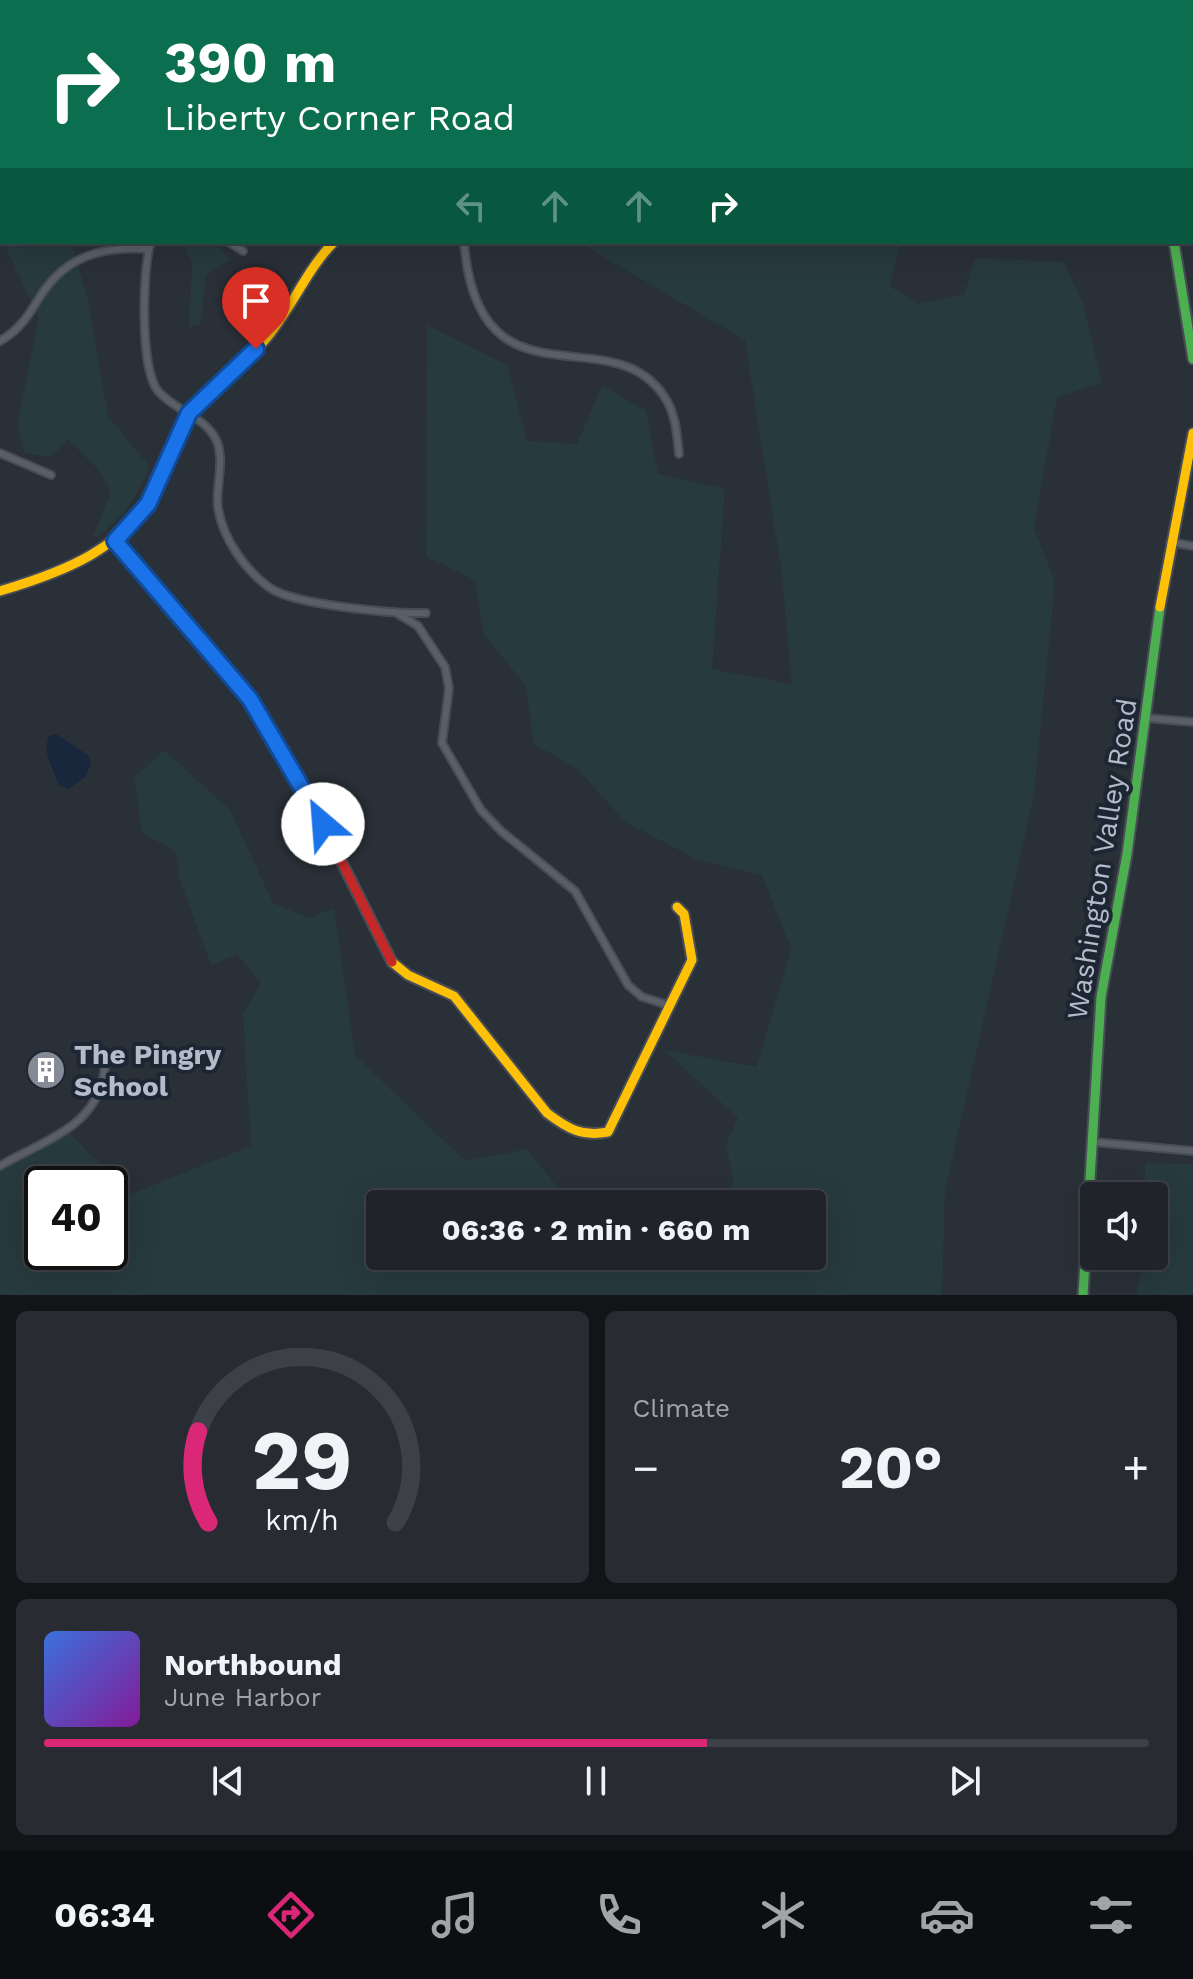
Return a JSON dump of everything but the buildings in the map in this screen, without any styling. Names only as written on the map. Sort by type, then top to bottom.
[{"type":"street","points":[[232,244],[243,251]]},
{"type":"street","points":[[0,591],[63,571],[102,552],[115,541],[148,504],[189,413],[263,343],[308,270],[332,244]]},
{"type":"street","points":[[464,244],[473,288],[495,330],[523,349],[600,361],[632,370],[645,378],[668,402],[679,454]]},
{"type":"street","points":[[1174,244],[1193,359]]},
{"type":"street","points":[[0,341],[18,327],[51,281],[69,264],[86,254],[111,248],[150,246],[144,352],[149,375],[170,403],[189,413],[216,439],[218,509],[224,530],[255,575],[280,593],[395,612],[426,613]]},
{"type":"street","name":"Washington Valley Road","points":[[1083,1295],[1101,997],[1147,718],[1170,542],[1193,433]]},
{"type":"street","points":[[0,453],[51,475]]},
{"type":"street","points":[[115,541],[250,699],[303,785],[394,965],[403,974],[438,986],[460,1001],[556,1124],[586,1136],[608,1132],[692,960],[684,914],[677,907]]},
{"type":"street","points":[[1170,542],[1193,546]]},
{"type":"street","points":[[395,612],[418,626],[445,667],[449,688],[442,743],[489,820],[575,891],[619,976],[642,997],[668,1005]]},
{"type":"street","points":[[1147,718],[1193,722]]},
{"type":"street","points":[[0,1166],[72,1127],[87,1113],[97,1098],[104,1075],[106,1063],[101,1052]]},
{"type":"street","points":[[1093,1142],[1193,1151]]},
{"type":"green space","points":[[4,244],[72,244],[87,296],[108,416],[150,467],[119,517],[92,539],[111,491],[97,468],[68,439],[51,457],[25,453],[17,425],[39,318]]},
{"type":"green space","points":[[182,244],[214,244],[231,259],[206,275],[200,324],[189,327],[192,262]]},
{"type":"green space","points":[[581,244],[900,244],[889,286],[919,304],[965,294],[974,258],[1064,262],[1083,304],[1102,383],[1057,397],[1034,529],[1055,581],[1034,795],[945,1191],[942,1295],[0,1295],[0,1168],[67,1131],[103,1166],[24,1166],[24,1270],[128,1270],[128,1191],[131,1194],[251,1146],[243,1014],[261,983],[237,954],[211,965],[178,875],[177,853],[142,832],[134,778],[164,750],[230,810],[273,903],[309,918],[334,908],[355,1055],[465,1161],[527,1149],[560,1190],[366,1190],[366,1270],[826,1270],[826,1190],[731,1190],[733,1179],[726,1144],[738,1118],[664,1050],[757,1067],[791,949],[762,875],[698,860],[624,821],[578,769],[534,744],[525,684],[484,635],[475,580],[426,556],[427,325],[507,365],[527,441],[577,444],[602,385],[646,411],[658,474],[725,489],[712,669],[792,684],[781,568],[745,340]]},
{"type":"green space","points":[[1145,1163],[1193,1164],[1193,1295],[1136,1295],[1142,1270],[1168,1270],[1168,1182],[1145,1182]]},
{"type":"water","points":[[56,734],[88,755],[91,763],[86,776],[69,789],[58,785],[48,756],[49,736]]},
{"type":"traffic: fast","points":[[1174,244],[1193,359]]},
{"type":"traffic: fast","points":[[1083,1295],[1101,997],[1127,854],[1160,607]]},
{"type":"traffic: slow","points":[[0,591],[70,566],[111,542],[128,526],[157,486],[189,413],[206,393],[264,341],[332,244]]},
{"type":"traffic: slow","points":[[1160,607],[1193,433]]},
{"type":"traffic: slow","points":[[392,962],[408,975],[454,996],[547,1113],[576,1130],[608,1132],[692,960],[684,914],[677,907]]},
{"type":"traffic: jam","points":[[115,541],[250,699],[303,785],[392,962]]},
{"type":"place","name":"The Pingry School","points":[[46,1070]]},
{"type":"route","points":[[256,349],[189,413],[148,504],[115,541],[250,699],[282,748],[323,824]]}]
